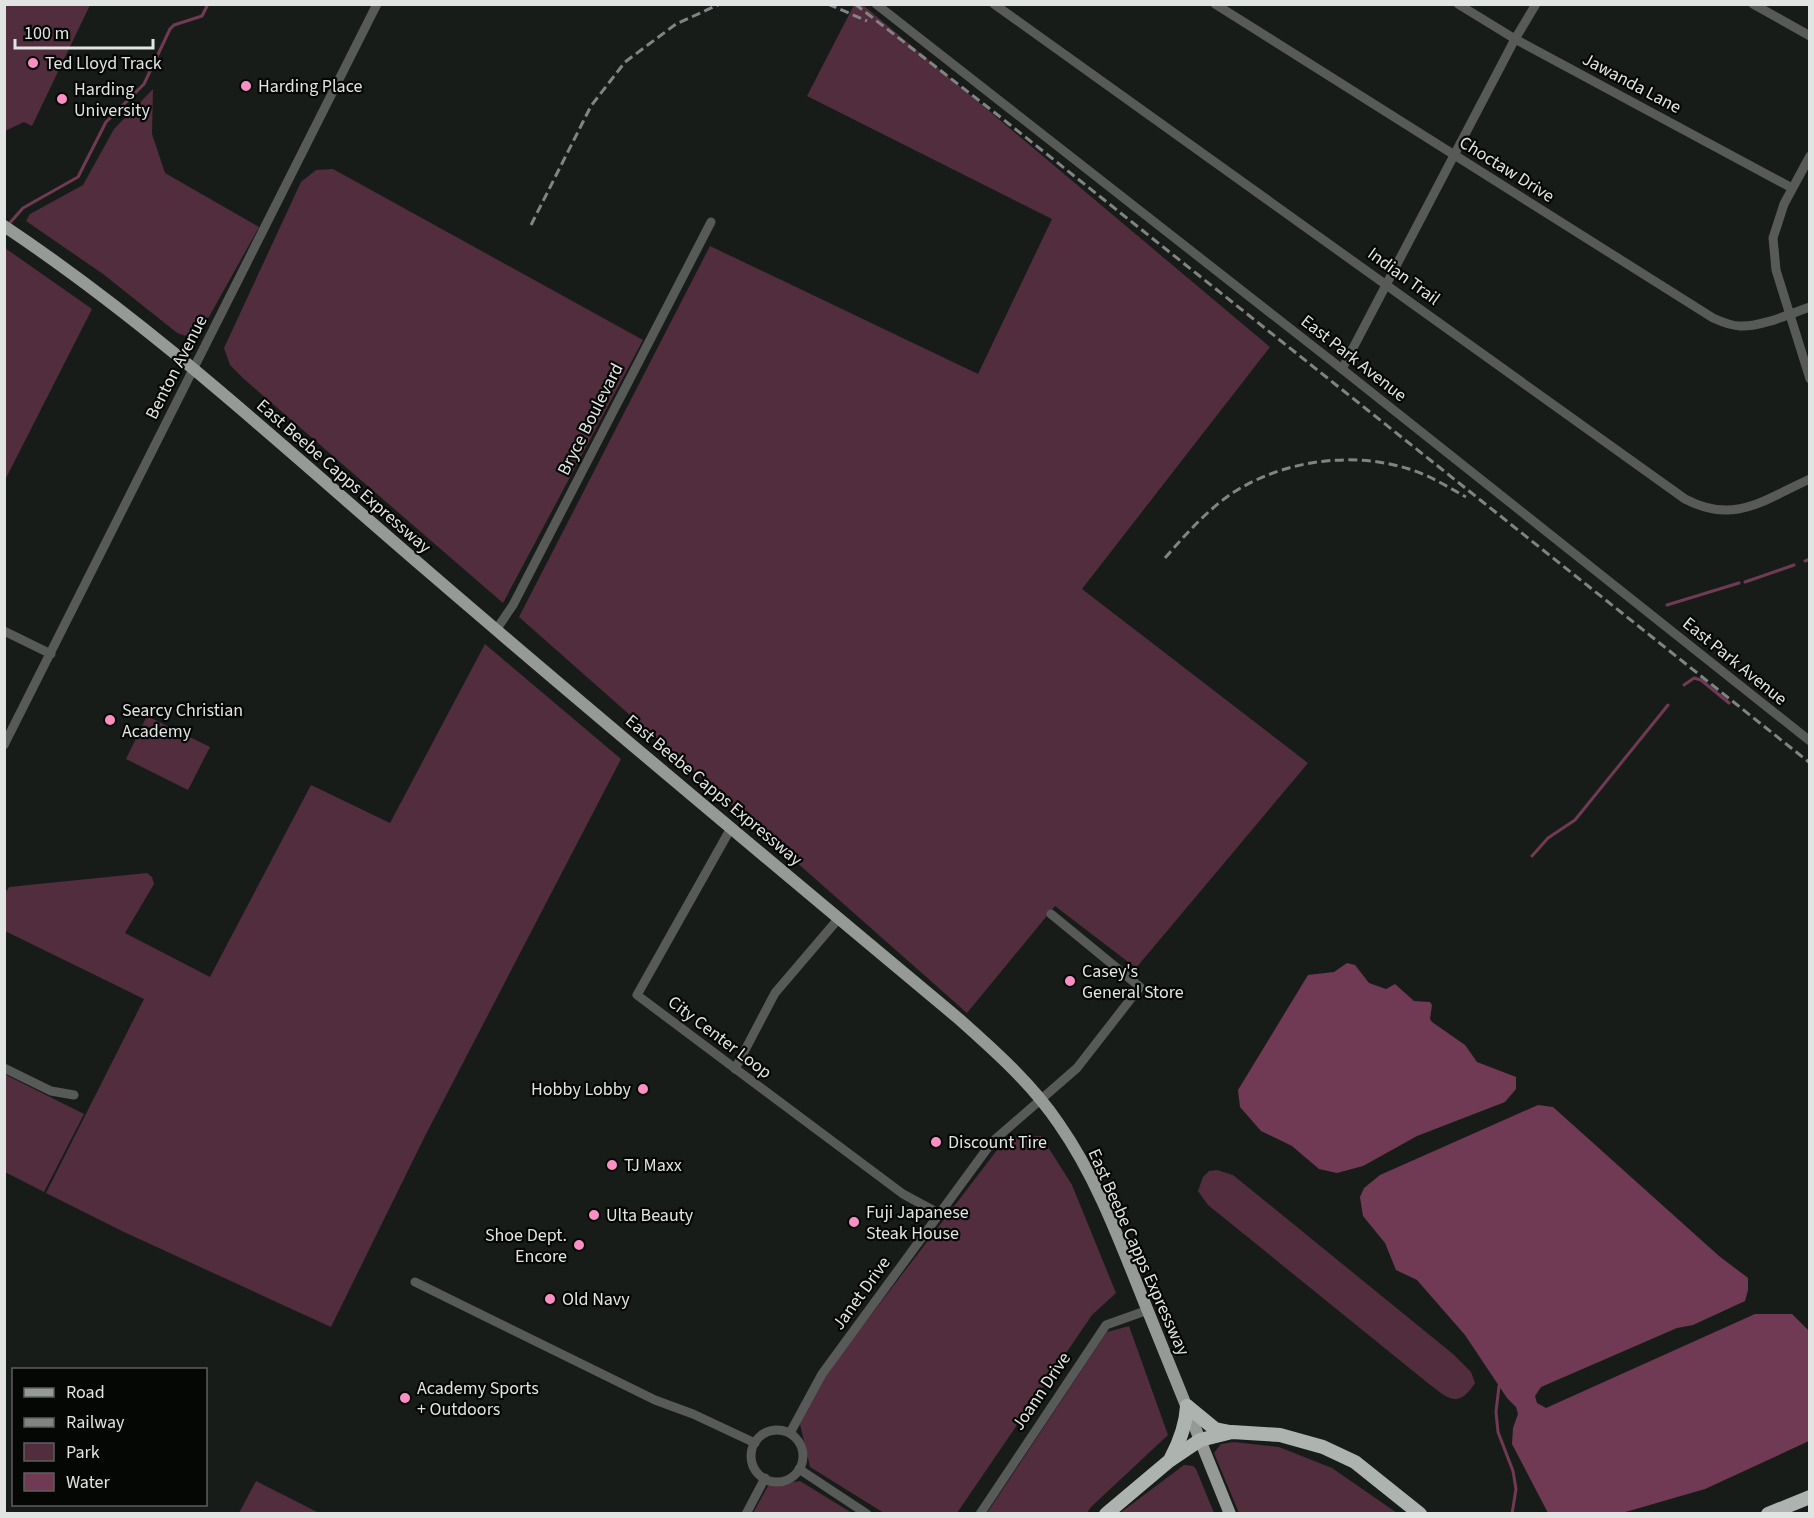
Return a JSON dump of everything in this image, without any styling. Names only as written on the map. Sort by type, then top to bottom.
[{"type":"highway","points":[[1187,1406],[1215,1429],[1280,1435],[1323,1447],[1355,1462],[1420,1514]]},
{"type":"highway","points":[[1169,1461],[1180,1440],[1187,1406]]},
{"type":"highway","points":[[1106,1514],[1169,1461],[1200,1440],[1232,1432]]},
{"type":"highway","points":[[1768,1514],[1809,1497]]},
{"type":"highway","points":[[1758,1514],[1788,1505]]},
{"type":"main road","name":"East Beebe Capps Expressway","points":[[4,226],[112,303],[193,369],[496,630],[959,1018],[1001,1056],[1041,1099],[1088,1170],[1148,1310],[1230,1514]]},
{"type":"street","name":"Benton Avenue","points":[[4,745],[377,4]]},
{"type":"street","name":"East Park Avenue","points":[[876,4],[1342,369],[1809,741]]},
{"type":"street","name":"Indian Trail","points":[[994,4],[1685,499],[1697,505],[1725,512],[1753,505],[1809,479]]},
{"type":"street","name":"Choctaw Drive","points":[[1215,4],[1713,318],[1742,327],[1809,307]]},
{"type":"street","name":"Jawanda Lane","points":[[1458,4],[1515,39],[1792,188]]},
{"type":"street","points":[[1342,369],[1515,39],[1536,4]]},
{"type":"street","points":[[1753,4],[1809,36]]},
{"type":"street","points":[[1809,156],[1777,221],[1773,238],[1776,270],[1809,379]]},
{"type":"street","name":"Bryce Boulevard","points":[[496,630],[513,605],[711,222]]},
{"type":"street","points":[[4,631],[51,654]]},
{"type":"street","name":"City Center Loop","points":[[731,828],[637,995],[903,1194],[940,1214]]},
{"type":"street","name":"Janet Drive","points":[[790,1433],[822,1374],[992,1142],[1077,1068],[1140,987],[1051,914]]},
{"type":"street","points":[[735,1069],[775,993],[839,918]]},
{"type":"street","points":[[4,1068],[51,1091],[74,1095]]},
{"type":"street","points":[[415,1282],[655,1400],[693,1414],[755,1443]]},
{"type":"street","name":"Joann Drive","points":[[980,1514],[1106,1324],[1148,1310]]},
{"type":"street","points":[[771,1430],[790,1433],[803,1451],[799,1470],[789,1479],[782,1481],[765,1478],[753,1466],[755,1443],[763,1434],[771,1430]]},
{"type":"street","points":[[799,1470],[867,1514]]},
{"type":"street","points":[[746,1514],[765,1478]]},
{"type":"green space","name":"Ted Lloyd Track","points":[[4,5],[90,5],[32,126],[24,122],[5,131]]},
{"type":"green space","points":[[854,5],[863,5],[1270,347],[1082,589],[1308,763],[1136,968],[1055,906],[967,1013],[519,617],[710,246],[978,374],[1052,219],[807,96]]},
{"type":"green space","points":[[153,89],[152,134],[165,173],[259,227],[205,324],[189,336],[176,332],[103,274],[26,221],[30,214],[83,185],[114,129]]},
{"type":"green space","points":[[333,169],[643,340],[503,603],[230,365],[224,348],[301,182],[316,170]]},
{"type":"green space","points":[[5,248],[92,309],[5,480]]},
{"type":"green space","points":[[485,644],[621,759],[425,1136],[331,1327],[124,1232],[46,1193],[144,999],[5,931],[5,893],[9,887],[147,873],[152,877],[154,884],[125,933],[210,977],[311,785],[390,823]]},
{"type":"green space","points":[[147,716],[210,747],[188,790],[126,759]]},
{"type":"green space","points":[[4,1074],[84,1114],[44,1192],[5,1172]]},
{"type":"green space","points":[[1041,1136],[1072,1185],[1116,1293],[1092,1315],[957,1513],[884,1513],[810,1467],[800,1424],[826,1374],[1007,1137]]},
{"type":"green space","points":[[1217,1170],[1233,1175],[1453,1354],[1471,1372],[1475,1383],[1469,1391],[1458,1399],[1442,1394],[1208,1205],[1198,1191],[1203,1177],[1209,1171]]},
{"type":"green space","points":[[1129,1326],[1168,1435],[1087,1513],[987,1513],[1107,1332]]},
{"type":"green space","points":[[1234,1442],[1279,1447],[1332,1468],[1397,1513],[1239,1513],[1214,1453],[1221,1444]]},
{"type":"green space","points":[[1184,1465],[1193,1466],[1196,1469],[1214,1513],[1120,1513]]},
{"type":"green space","points":[[256,1481],[319,1513],[239,1513]]},
{"type":"green space","points":[[800,1481],[852,1513],[753,1513],[768,1486]]},
{"type":"water","points":[[1347,963],[1355,965],[1369,983],[1386,989],[1395,984],[1414,1001],[1430,1002],[1432,1022],[1465,1045],[1477,1062],[1516,1077],[1516,1089],[1505,1102],[1417,1136],[1363,1166],[1337,1173],[1319,1169],[1292,1146],[1261,1131],[1240,1107],[1238,1090],[1308,975],[1334,972]]},
{"type":"water","points":[[1538,1105],[1553,1107],[1719,1256],[1748,1278],[1748,1290],[1745,1301],[1693,1325],[1677,1328],[1541,1387],[1535,1396],[1537,1403],[1546,1408],[1755,1314],[1792,1314],[1809,1331],[1809,1441],[1705,1489],[1622,1513],[1548,1513],[1512,1444],[1513,1428],[1518,1414],[1516,1407],[1507,1398],[1465,1335],[1417,1280],[1396,1270],[1385,1243],[1363,1216],[1360,1197],[1364,1188],[1380,1175]]},
{"type":"waterway","points":[[8,225],[23,208],[78,177],[106,122],[144,84],[170,29],[174,25],[202,16],[208,4]]},
{"type":"waterway","points":[[1805,561],[1810,559]]},
{"type":"waterway","points":[[1745,582],[1794,565]]},
{"type":"waterway","points":[[1667,605],[1739,583]]},
{"type":"waterway","points":[[1684,685],[1694,678],[1701,680],[1729,703]]},
{"type":"waterway","points":[[1532,856],[1548,838],[1575,820],[1668,705]]},
{"type":"waterway","points":[[1499,1386],[1496,1412],[1498,1432],[1513,1471],[1516,1489],[1512,1514]]},
{"type":"railway","points":[[531,225],[591,106],[625,62],[676,24],[720,4]]},
{"type":"railway","points":[[828,4],[867,21]]},
{"type":"railway","points":[[855,4],[999,116],[1810,763]]},
{"type":"railway","points":[[1165,558],[1206,514],[1234,492],[1275,472],[1297,466],[1342,460],[1365,460],[1387,464],[1424,474],[1466,497]]},
{"type":"place","name":"Ted Lloyd Track","points":[[33,63]]},
{"type":"place","name":"Harding Place","points":[[246,86]]},
{"type":"place","name":"Harding University","points":[[62,99]]},
{"type":"place","name":"Searcy Christian Academy","points":[[110,720]]},
{"type":"place","name":"Casey's General Store","points":[[1070,981]]},
{"type":"place","name":"Hobby Lobby","points":[[643,1089]]},
{"type":"place","name":"Discount Tire","points":[[936,1142]]},
{"type":"place","name":"TJ Maxx","points":[[612,1165]]},
{"type":"place","name":"Ulta Beauty","points":[[594,1215]]},
{"type":"place","name":"Fuji Japanese Steak House","points":[[854,1222]]},
{"type":"place","name":"Shoe Dept. Encore","points":[[579,1245]]},
{"type":"place","name":"Old Navy","points":[[550,1299]]},
{"type":"place","name":"Academy Sports + Outdoors","points":[[405,1398]]}]
